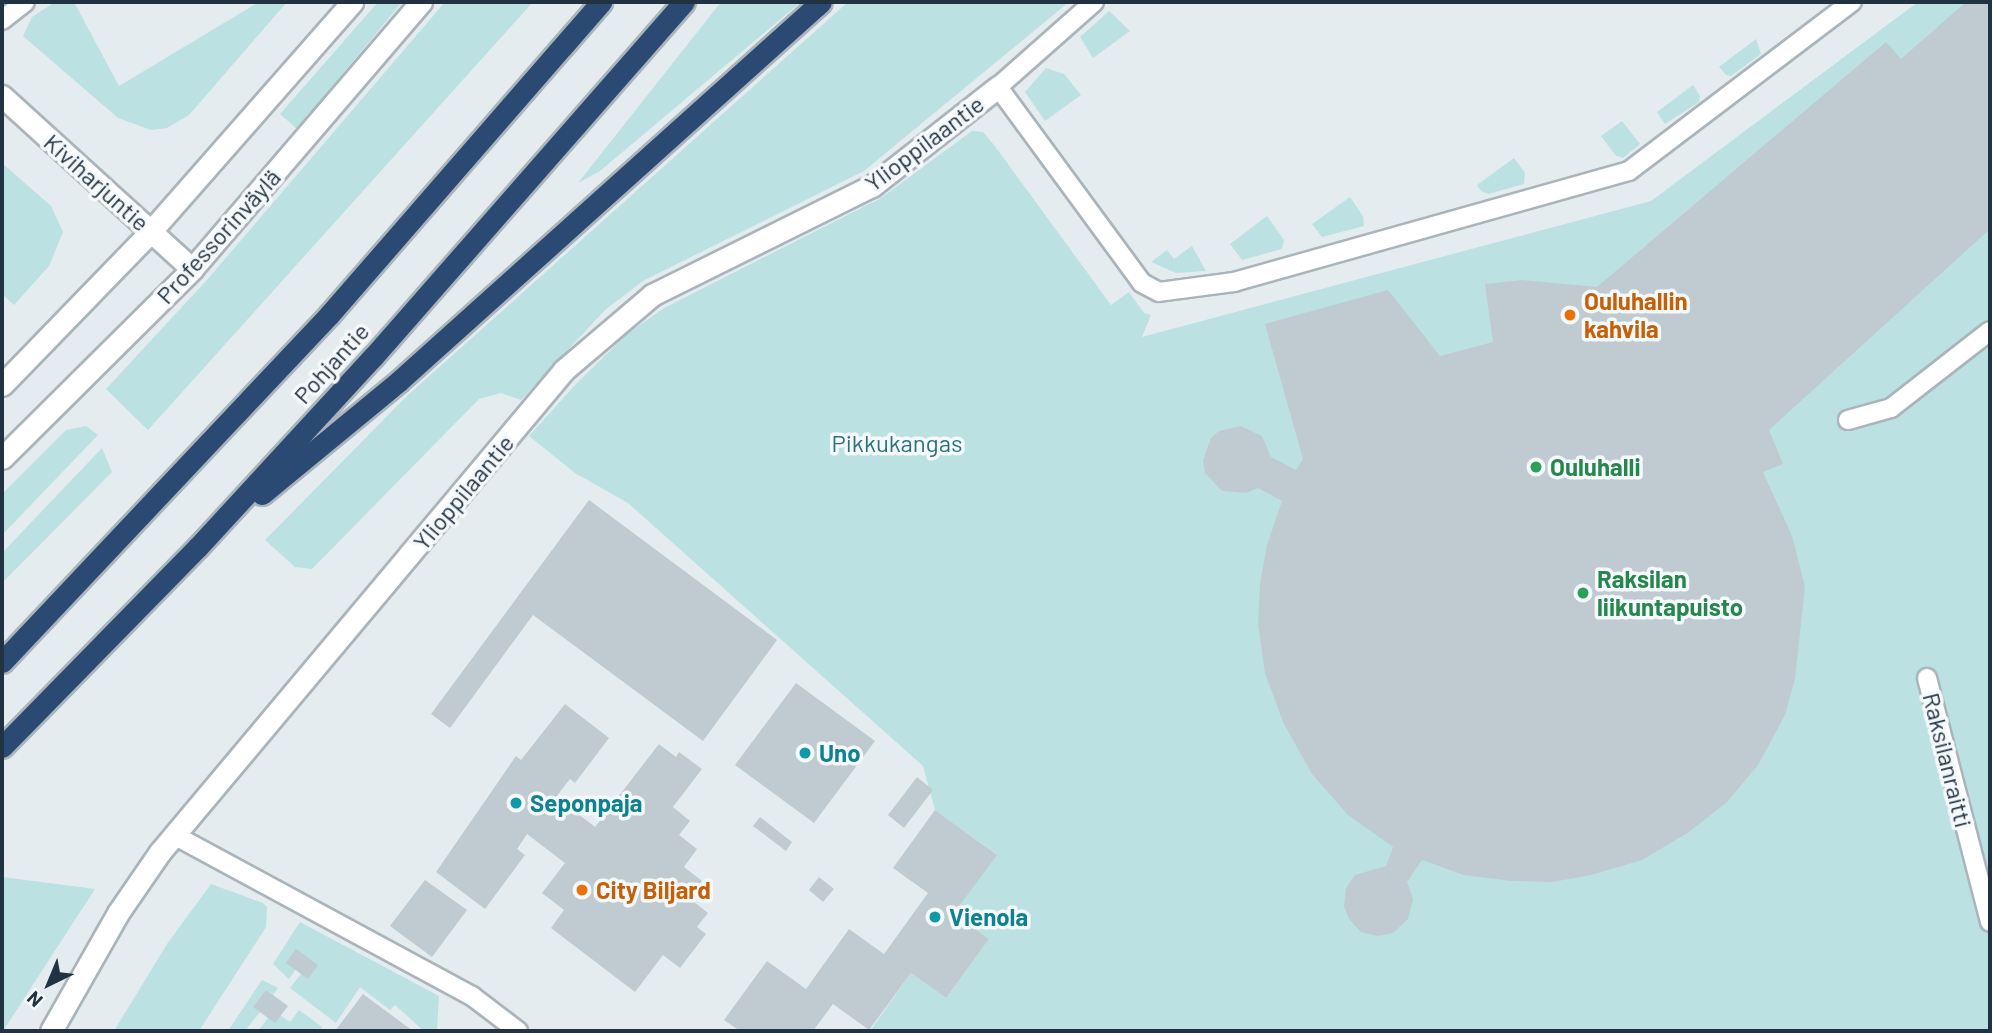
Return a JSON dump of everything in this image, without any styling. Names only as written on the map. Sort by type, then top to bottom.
[{"type":"highway","name":"Pohjantie","points":[[2,662],[328,315],[601,2]]},
{"type":"highway","name":"Pohjantie","points":[[2,747],[198,547],[373,357],[684,2]]},
{"type":"highway","points":[[198,547],[399,381],[821,2]]},
{"type":"street","points":[[2,386],[151,231],[352,2]]},
{"type":"street","name":"Professorinväylä","points":[[2,458],[192,268],[421,2]]},
{"type":"street","name":"Ylioppilaantie","points":[[51,1031],[118,913],[174,835],[564,370],[616,322],[695,271],[872,186],[998,87]]},
{"type":"street","name":"Kiviharjuntie","points":[[2,96],[192,268]]},
{"type":"lane","points":[[2,20],[25,2]]},
{"type":"lane","points":[[1094,2],[998,87],[1142,283],[1159,292],[1176,292],[1234,282],[1629,171],[1852,2]]},
{"type":"lane","points":[[1848,420],[1891,408],[1990,331]]},
{"type":"lane","name":"Raksilanraitti","points":[[1927,678],[1990,922]]},
{"type":"lane","points":[[174,835],[472,996],[518,1031]]},
{"type":"green space","points":[[55,2],[74,2],[119,86],[259,2],[287,2],[189,115],[167,128],[151,130],[118,118],[23,36],[32,17]]},
{"type":"green space","points":[[378,2],[402,2],[297,129],[280,114]]},
{"type":"green space","points":[[445,2],[533,2],[148,430],[106,389],[206,281]]},
{"type":"green space","points":[[721,2],[801,2],[600,171],[578,183]]},
{"type":"green space","points":[[848,2],[1069,2],[864,171],[643,281],[605,310],[521,400],[501,393],[479,399],[312,569],[295,567],[265,540],[408,395]]},
{"type":"green space","name":"Raksilan liikuntapuisto","points":[[1918,2],[1990,2],[1990,1031],[870,1031],[911,973],[946,998],[989,939],[954,913],[996,854],[935,810],[923,766],[628,503],[575,473],[529,436],[577,383],[627,334],[664,308],[881,198],[972,131],[983,132],[994,145],[1111,305],[1129,292],[1144,313],[1151,315],[1142,337],[1651,201]]},
{"type":"green space","points":[[1109,11],[1130,31],[1093,58],[1080,37]]},
{"type":"green space","points":[[1756,39],[1761,54],[1731,76],[1726,75],[1719,67]]},
{"type":"green space","points":[[1046,68],[1064,74],[1081,95],[1045,121],[1025,92]]},
{"type":"green space","points":[[1693,85],[1700,96],[1699,102],[1665,124],[1657,112]]},
{"type":"green space","points":[[1622,121],[1640,144],[1623,158],[1616,156],[1601,136]]},
{"type":"green space","points":[[1514,158],[1525,173],[1524,184],[1488,194],[1481,191],[1477,185]]},
{"type":"green space","points":[[2,163],[51,206],[63,232],[49,266],[14,305],[2,294]]},
{"type":"green space","points":[[1350,197],[1363,216],[1364,226],[1322,237],[1312,224]]},
{"type":"green space","points":[[1267,216],[1284,240],[1282,249],[1242,260],[1230,244]]},
{"type":"green space","points":[[1192,246],[1206,271],[1176,273],[1151,262],[1167,250],[1174,259]]},
{"type":"green space","points":[[86,426],[98,435],[2,535],[2,494],[66,430]]},
{"type":"green space","points":[[102,448],[112,472],[2,583],[2,553]]},
{"type":"green space","points":[[2,877],[95,889],[3,1031],[2,1031]]},
{"type":"green space","points":[[211,884],[263,903],[267,907],[266,927],[199,1031],[114,1031],[167,944]]},
{"type":"green space","points":[[300,922],[439,996],[437,1031],[424,1031],[395,1005],[390,1010],[360,987],[336,1023],[290,988],[301,974],[296,969],[289,979],[273,964]]},
{"type":"green space","points":[[262,980],[278,988],[273,995],[266,990],[254,1007],[260,1012],[245,1031],[228,1031]]},
{"type":"green space","points":[[299,1010],[322,1027],[319,1031],[258,1031],[268,1018],[280,1015],[290,1022]]},
{"type":"building","name":"Ouluhalli","points":[[1966,2],[1990,2],[1990,229],[1769,430],[1783,464],[1763,472],[1792,536],[1805,586],[1795,679],[1785,715],[1758,765],[1726,803],[1689,832],[1642,860],[1591,875],[1552,882],[1512,881],[1464,875],[1422,860],[1407,882],[1413,899],[1408,919],[1393,933],[1378,936],[1361,932],[1349,919],[1344,906],[1346,888],[1355,875],[1386,866],[1393,847],[1348,815],[1312,774],[1283,722],[1265,673],[1258,624],[1260,584],[1267,545],[1282,501],[1258,488],[1246,493],[1222,491],[1205,473],[1203,461],[1211,438],[1219,431],[1241,426],[1262,436],[1271,457],[1296,470],[1303,459],[1265,324],[1388,290],[1440,356],[1493,342],[1485,284],[1522,280],[1597,287],[1886,42],[1901,59]]},
{"type":"building","points":[[589,500],[777,640],[703,741],[533,615],[450,728],[431,714]]},
{"type":"building","name":"Uno","points":[[796,683],[875,741],[814,823],[735,765]]},
{"type":"building","points":[[565,704],[609,738],[575,783],[570,779],[556,797],[595,827],[659,744],[676,757],[679,752],[702,769],[673,807],[690,821],[679,835],[697,849],[684,867],[702,881],[689,898],[708,913],[697,927],[706,934],[680,968],[663,955],[635,992],[551,928],[564,910],[542,893],[565,863],[527,834],[517,849],[525,855],[485,909],[436,872],[516,756],[521,760]]},
{"type":"building","points":[[917,777],[933,790],[904,828],[888,815]]},
{"type":"building","name":"Vienola","points":[[935,810],[997,855],[954,913],[989,939],[946,998],[911,973],[869,1030],[833,1004],[813,1031],[740,1031],[724,1020],[767,961],[806,989],[849,929],[884,954],[928,893],[893,868]]},
{"type":"building","points":[[760,817],[792,842],[786,851],[753,826]]},
{"type":"building","points":[[819,877],[834,889],[823,902],[809,890]]},
{"type":"building","points":[[425,880],[467,910],[432,957],[390,926]]},
{"type":"building","points":[[296,949],[318,965],[308,979],[286,963]]},
{"type":"building","points":[[266,990],[288,1006],[275,1023],[253,1007]]},
{"type":"building","points":[[363,994],[413,1031],[335,1031]]},
{"type":"place","name":"Ouluhallin kahvila","points":[[1570,315]]},
{"type":"place","name":"Ouluhalli","points":[[1536,467]]},
{"type":"place","name":"Raksilan liikuntapuisto","points":[[1583,593]]},
{"type":"place","name":"Uno","points":[[805,753]]},
{"type":"place","name":"Seponpaja","points":[[516,803]]},
{"type":"place","name":"City Biljard","points":[[582,890]]},
{"type":"place","name":"Vienola","points":[[935,917]]},
{"type":"park label","name":"Pikkukangas","points":[[897,443]]}]
